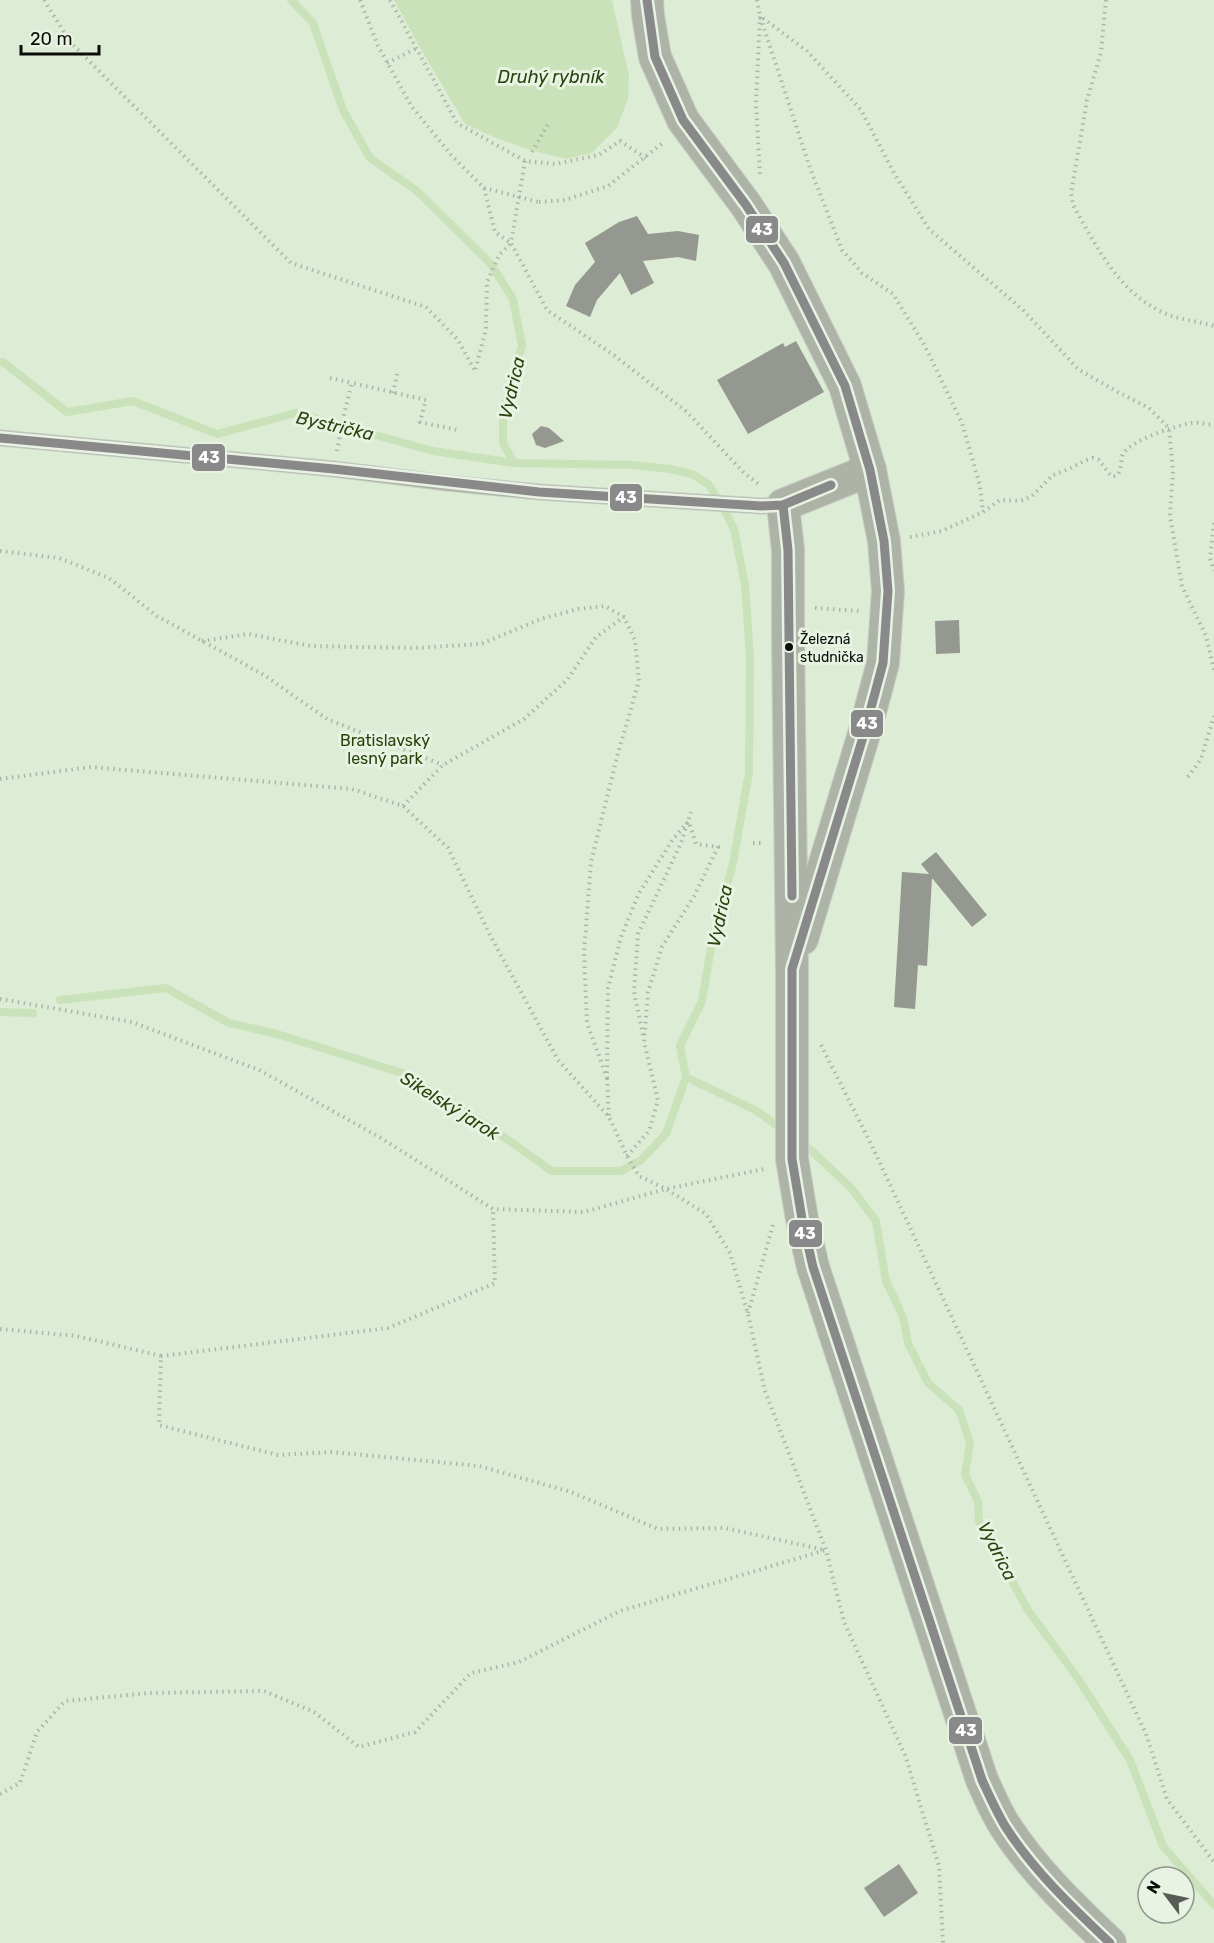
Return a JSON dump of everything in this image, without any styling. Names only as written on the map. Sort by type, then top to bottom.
[{"type":"street","points":[[647,0],[655,57],[682,120],[746,205],[784,263],[845,386],[870,470],[884,541],[888,591],[883,663],[864,734],[792,969]]},
{"type":"street","points":[[870,470],[783,504],[788,550],[792,1159],[813,1267],[982,1780],[1003,1824],[1026,1856],[1062,1898],[1110,1943]]},
{"type":"lane","points":[[0,438],[322,468],[538,492],[761,506],[783,504]]},
{"type":"path","points":[[44,0],[70,42],[291,263],[426,307],[458,340],[475,371],[486,329],[486,282],[499,255],[511,243],[525,161]]},
{"type":"path","points":[[360,0],[378,46],[412,107],[452,156],[484,189],[495,232],[511,243],[546,310],[615,356],[687,412],[744,473],[783,504]]},
{"type":"path","points":[[390,0],[457,123],[525,161],[555,164],[599,154],[620,141],[646,158]]},
{"type":"path","points":[[757,0],[760,16],[810,168],[843,250],[862,273],[893,294],[925,346],[962,423],[980,486],[983,512]]},
{"type":"path","points":[[1106,0],[1101,52],[1087,99],[1071,195],[1072,205],[1110,269],[1137,298],[1166,314],[1214,326]]},
{"type":"path","points":[[760,16],[756,103],[760,182]]},
{"type":"path","points":[[760,16],[807,51],[861,110],[894,173],[929,230],[1024,311],[1078,369],[1149,408],[1169,428],[1173,471],[1170,516],[1182,586],[1206,636],[1214,670]]},
{"type":"path","points":[[387,63],[417,48]]},
{"type":"path","points":[[484,189],[539,202],[565,200],[608,186],[662,145],[682,120]]},
{"type":"path","points":[[532,152],[549,124]]},
{"type":"path","points":[[393,393],[398,370]]},
{"type":"path","points":[[330,378],[426,400],[420,422],[458,430]]},
{"type":"path","points":[[339,442],[352,383]]},
{"type":"path","points":[[884,541],[942,531],[983,512],[1000,500],[1020,501],[1031,497],[1053,474],[1069,469],[1084,460],[1093,458],[1099,460],[1111,476],[1118,476],[1122,468],[1122,456],[1129,446],[1169,428],[1194,423],[1214,424]]},
{"type":"path","points":[[1214,522],[1210,558],[1214,571]]},
{"type":"path","points":[[0,550],[59,558],[109,578],[157,616],[264,675],[327,719],[443,765]]},
{"type":"path","points":[[202,641],[248,634],[311,646],[415,648],[481,644],[541,619],[578,609],[605,606],[624,617],[635,640],[639,681],[618,753],[591,862],[584,953],[587,1023],[607,1078]]},
{"type":"path","points":[[788,607],[887,612]]},
{"type":"path","points":[[403,806],[443,765],[524,719],[567,680],[596,637],[624,617]]},
{"type":"path","points":[[1188,777],[1201,759],[1214,716]]},
{"type":"path","points":[[0,779],[91,767],[352,789],[403,806],[448,848],[490,937],[558,1060],[609,1117],[639,1176],[666,1189],[706,1214],[730,1253],[748,1314],[765,1390],[826,1550],[844,1622],[905,1755],[939,1866],[943,1943]]},
{"type":"path","points":[[628,1158],[649,1131],[658,1100],[634,992],[638,934],[681,843],[691,812]]},
{"type":"path","points":[[609,1117],[608,988],[621,937],[639,893],[673,839],[688,822]]},
{"type":"path","points":[[644,1042],[648,992],[662,947],[694,896],[717,847],[696,844],[688,822]]},
{"type":"path","points":[[0,999],[132,1022],[259,1070],[381,1138],[493,1209],[584,1212],[666,1189],[782,1166],[792,1159]]},
{"type":"path","points":[[819,1041],[872,1146],[1146,1734],[1167,1799],[1214,1862]]},
{"type":"path","points":[[0,1329],[77,1336],[161,1356],[388,1328],[495,1282],[493,1209]]},
{"type":"path","points":[[748,1314],[774,1222]]},
{"type":"path","points":[[161,1356],[159,1425],[278,1455],[332,1452],[479,1466],[572,1492],[658,1530],[725,1528],[826,1550]]},
{"type":"path","points":[[0,1794],[20,1783],[37,1732],[65,1701],[150,1693],[264,1691],[314,1712],[359,1747],[414,1732],[471,1673],[519,1662],[620,1611],[826,1550]]},
{"type":"green space","name":"Bratislavský lesný park","points":[[0,0],[394,0],[465,124],[527,149],[566,159],[593,153],[617,129],[612,0],[1214,0],[1214,1943],[0,1943]]},
{"type":"water","name":"Druhý rybník","points":[[394,0],[612,0],[629,76],[628,98],[617,128],[592,153],[566,159],[527,149],[465,124]]},
{"type":"building","points":[[637,216],[648,234],[678,231],[699,235],[696,261],[678,257],[643,261],[654,283],[631,295],[620,273],[597,300],[590,317],[566,306],[575,285],[595,262],[585,243],[619,222]]},
{"type":"building","points":[[796,341],[824,392],[748,434],[717,380],[783,343],[785,347]]},
{"type":"building","points":[[541,426],[549,428],[564,441],[545,448],[536,445],[532,434]]},
{"type":"building","points":[[959,620],[960,653],[936,654],[935,621]]},
{"type":"building","points":[[936,852],[987,915],[972,927],[932,878],[927,966],[918,965],[915,1009],[894,1007],[902,872],[929,874],[921,864]]},
{"type":"building","points":[[899,1864],[918,1893],[884,1917],[864,1888]]},
{"type":"waterway","name":"Vydrica","points":[[291,0],[313,23],[343,110],[370,158],[417,191],[490,263],[513,299],[522,346],[503,411],[503,443],[514,463],[633,465],[692,474],[708,484],[734,529],[745,585],[750,657],[749,772],[733,863],[712,941],[702,1001],[680,1046],[686,1077],[757,1111],[784,1131]]},
{"type":"waterway","name":"Bystrička","points":[[0,362],[67,412],[133,401],[217,434],[296,413],[433,451],[514,463]]},
{"type":"waterway","name":"Sikelský jarok","points":[[60,1000],[166,988],[229,1023],[277,1034],[402,1073],[494,1130],[552,1171],[621,1171],[641,1160],[666,1134],[686,1077]]},
{"type":"waterway","name":"Sikelský jarok","points":[[0,1012],[33,1013]]},
{"type":"waterway","name":"Vydrica","points":[[802,1143],[852,1189],[876,1221],[886,1281],[903,1317],[908,1343],[928,1383],[959,1410],[970,1443],[965,1475],[978,1501],[979,1521],[1028,1610],[1079,1680],[1130,1760],[1163,1846],[1214,1905]]},
{"type":"transit line","name":"43","points":[[647,0],[655,57],[683,120],[746,205],[784,263],[845,386],[870,470],[884,541],[888,591],[883,663],[864,734],[792,969],[792,1159],[813,1267],[982,1780],[1005,1826],[1028,1858],[1067,1902],[1110,1943]]},
{"type":"transit line","name":"43","points":[[0,438],[334,469],[539,492],[761,506],[783,505],[831,485]]},
{"type":"transit line","name":"43","points":[[783,505],[788,550],[792,896]]},
{"type":"place","name":"Železná studnička","points":[[789,647]]}]
